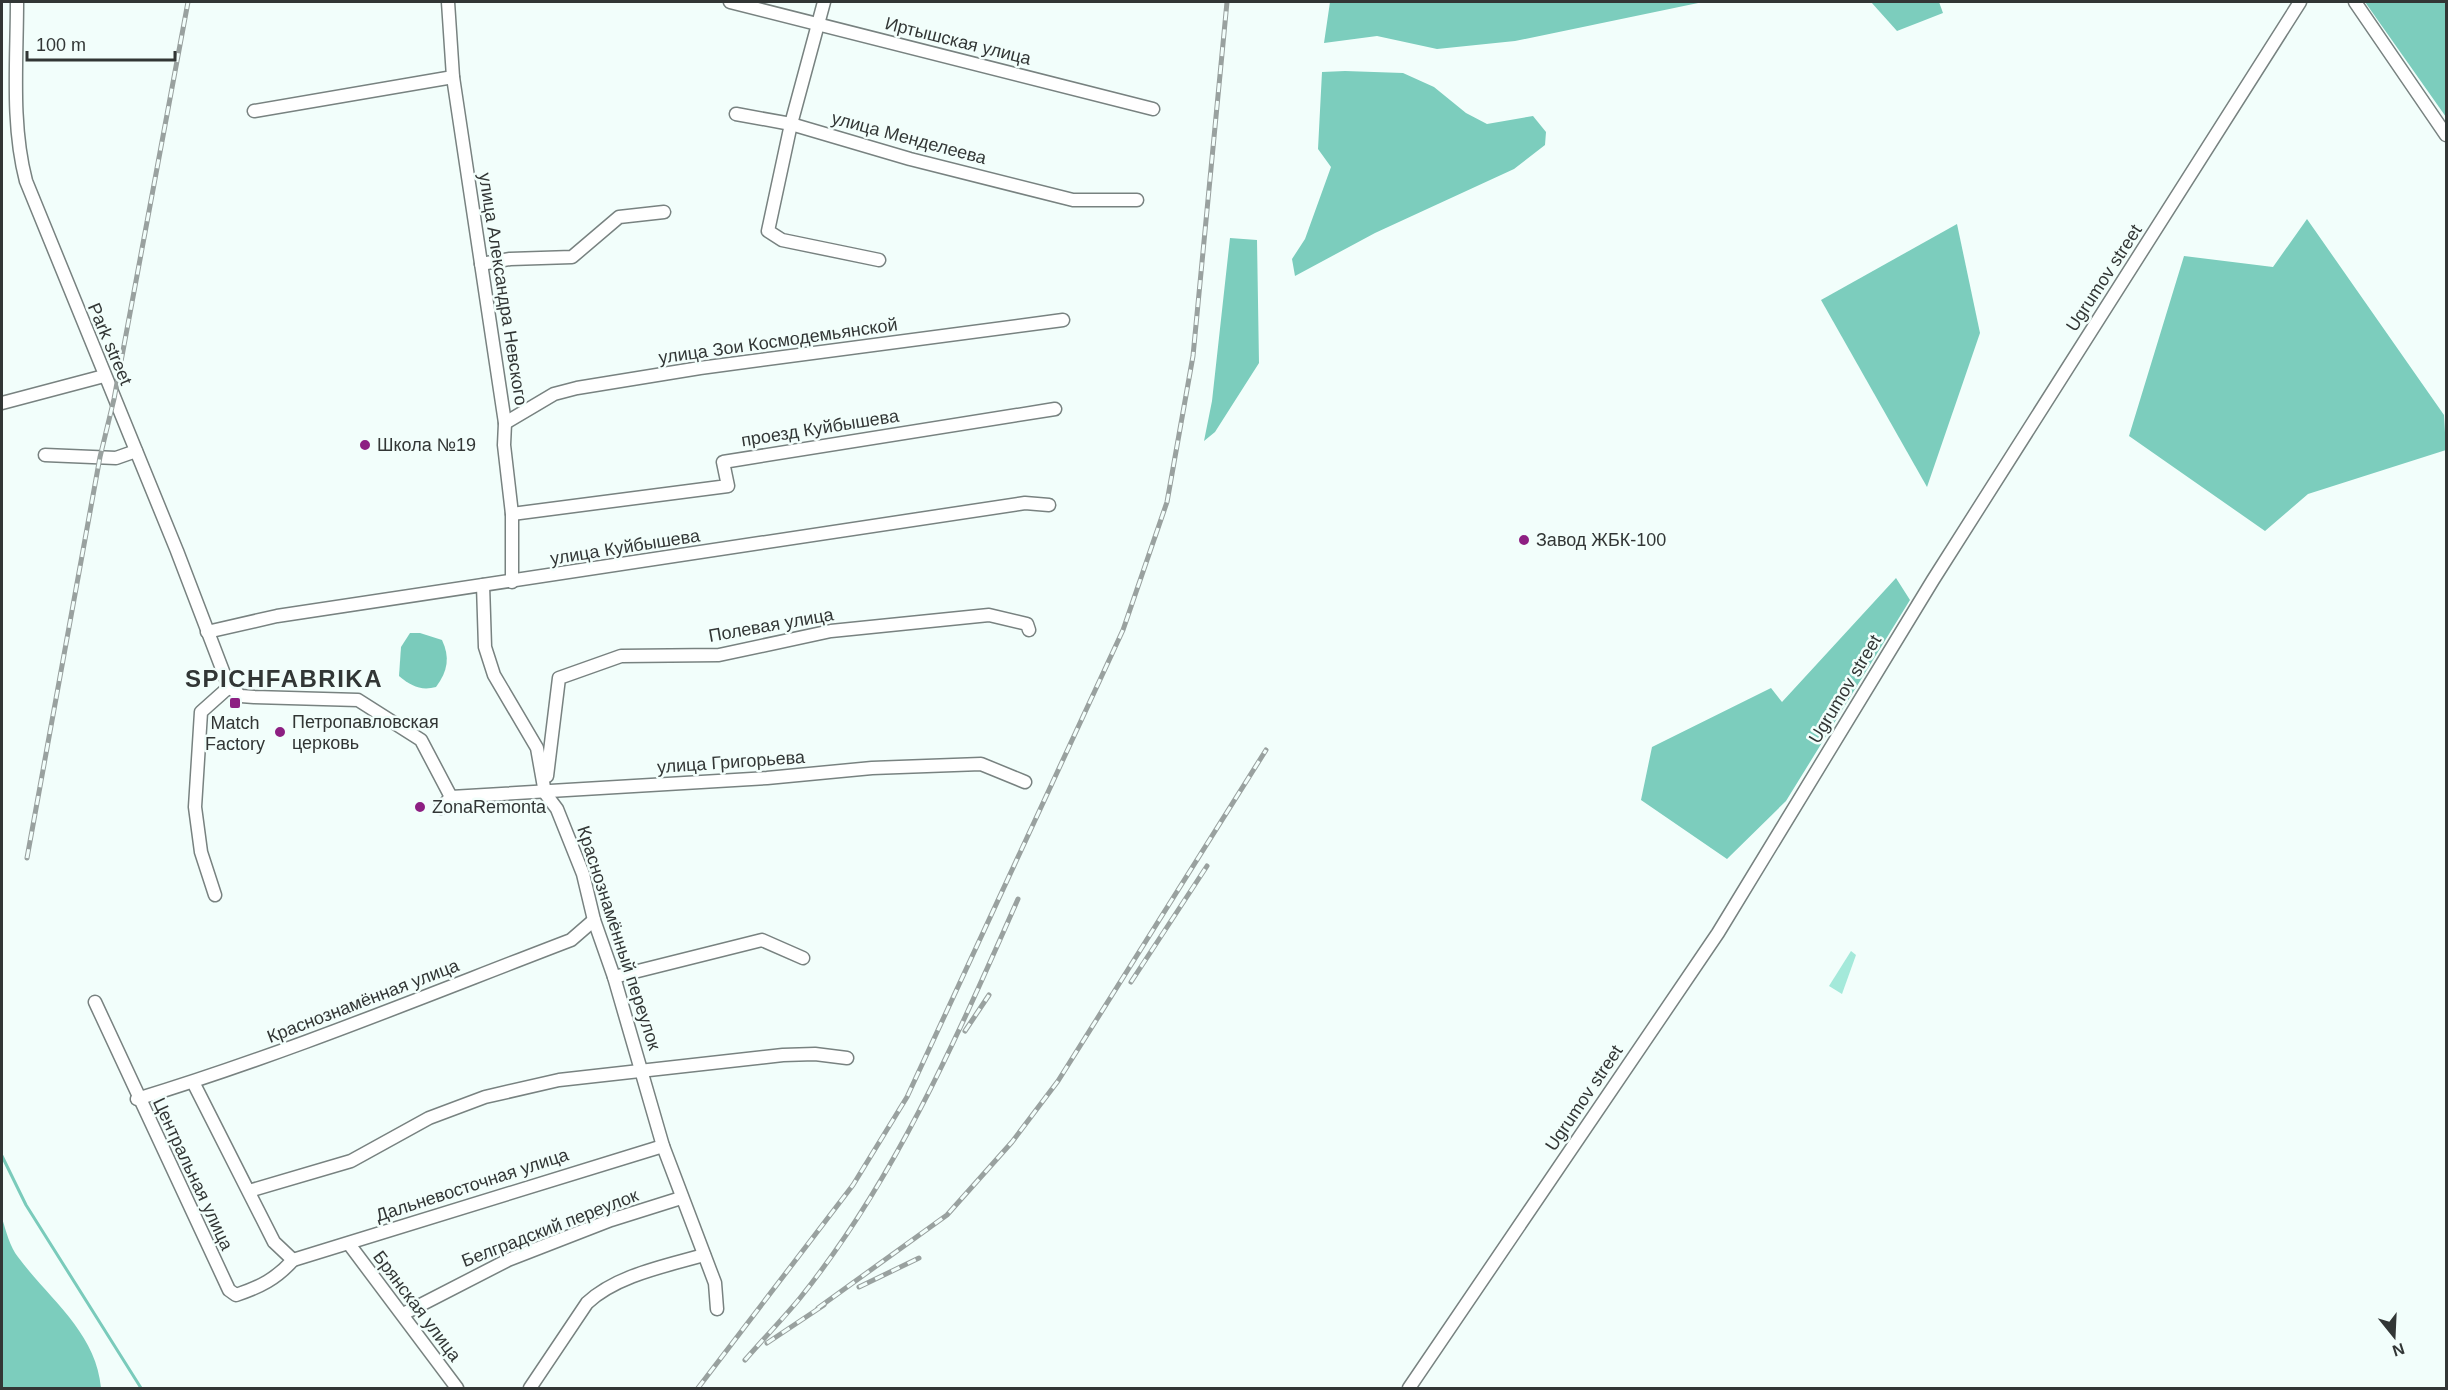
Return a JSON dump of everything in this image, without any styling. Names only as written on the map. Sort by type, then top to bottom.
[{"type":"street","name":"Park street","points":[[17,2],[17,122],[20,160],[67,288],[136,451],[229,687]]},
{"type":"street","name":"улица Александра Невского","points":[[448,2],[453,77],[505,423],[504,445],[512,514],[512,582]]},
{"type":"street","name":"Иртышская улица","points":[[730,2],[1148,107]]},
{"type":"street","points":[[824,2],[791,124],[768,231],[782,240],[879,260]]},
{"type":"street","name":"Ugrumov street","points":[[1409,1389],[1718,933],[1932,580],[2300,2]]},
{"type":"street","points":[[2355,2],[2446,135]]},
{"type":"street","points":[[254,111],[453,77]]},
{"type":"street","name":"улица Менделеева","points":[[735,114],[791,124],[909,159],[1073,200],[1137,200]]},
{"type":"street","points":[[481,264],[510,259],[572,258],[619,217],[664,212]]},
{"type":"street","name":"улица Зои Космодемьянской","points":[[505,423],[554,394],[577,388],[700,368],[1063,320]]},
{"type":"street","points":[[2,403],[104,376]]},
{"type":"street","name":"проезд Куйбышева","points":[[512,514],[728,486],[723,462],[1055,409]]},
{"type":"street","points":[[45,455],[116,458],[136,451]]},
{"type":"street","name":"улица Куйбышева","points":[[207,632],[277,616],[1025,503],[1049,505]]},
{"type":"street","name":"Краснознамённый переулок","points":[[483,585],[485,647],[494,675],[537,748],[545,792],[557,809],[583,874],[594,920],[614,977],[663,1146],[715,1283],[717,1308]]},
{"type":"street","name":"Полевая улица","points":[[545,792],[559,678],[582,669],[621,656],[719,655],[831,631],[989,615],[1020,620],[1027,624],[1029,630]]},
{"type":"street","points":[[215,895],[201,852],[195,807],[201,712],[229,687],[242,696],[254,698],[358,700],[421,740],[451,797],[441,808]]},
{"type":"street","name":"улица Григорьева","points":[[451,797],[872,768],[981,764],[1025,782]]},
{"type":"street","name":"Краснознамённая улица","points":[[137,1099],[193,1082],[382,1014],[571,940],[594,920]]},
{"type":"street","points":[[614,977],[762,940],[803,958]]},
{"type":"street","name":"Центральная улица","points":[[94,1002],[137,1099],[229,1290],[236,1295],[262,1287],[282,1273],[293,1260]]},
{"type":"street","points":[[249,1191],[351,1161],[429,1118],[484,1097],[560,1080],[783,1055],[816,1054],[847,1058]]},
{"type":"street","points":[[193,1082],[274,1242],[293,1260]]},
{"type":"street","name":"Дальневосточная улица","points":[[293,1260],[564,1174],[663,1146]]},
{"type":"street","name":"Белградский переулок","points":[[403,1314],[508,1260],[611,1220],[681,1198]]},
{"type":"street","name":"Брянская улица","points":[[349,1244],[457,1389]]},
{"type":"street","points":[[530,1389],[587,1303],[598,1293],[633,1277],[704,1256]]},
{"type":"shaded area","points":[[1330,2],[1703,2],[1515,41],[1437,49],[1377,36],[1324,43]]},
{"type":"shaded area","points":[[1871,2],[1939,2],[1943,13],[1897,31]]},
{"type":"shaded area","points":[[2365,2],[2446,2],[2446,117]]},
{"type":"shaded area","points":[[1322,72],[1403,73],[1434,87],[1466,113],[1487,124],[1533,116],[1546,132],[1545,145],[1514,169],[1375,233],[1295,276],[1292,259],[1305,239],[1331,167],[1318,149]]},
{"type":"shaded area","points":[[2307,219],[2444,415],[2446,450],[2308,494],[2265,531],[2129,436],[2184,256],[2273,267]]},
{"type":"shaded area","points":[[1957,224],[1980,333],[1927,487],[1821,300]]},
{"type":"shaded area","points":[[1230,238],[1257,240],[1259,363],[1215,432],[1204,441],[1212,401]]},
{"type":"shaded area","points":[[1896,578],[1910,600],[1786,801],[1727,859],[1641,800],[1652,747],[1771,688],[1782,702]]},
{"type":"shaded area","points":[[410,633],[420,633],[442,640],[447,658],[443,675],[436,687],[416,687],[399,676],[401,647]]},
{"type":"shaded area","points":[[1851,951],[1856,955],[1842,994],[1829,986]]},
{"type":"shaded area","points":[[2,1218],[15,1253],[81,1333],[97,1368],[101,1388],[2,1388]]},
{"type":"waterway","points":[[2,1156],[26,1205],[141,1388]]},
{"type":"railway","points":[[27,858],[100,457],[114,399],[188,2]]},
{"type":"railway","points":[[698,1388],[853,1185],[907,1097],[1123,630],[1167,502],[1193,356],[1227,2]]},
{"type":"railway","points":[[818,1308],[947,1215],[1012,1142],[1058,1081],[1266,750]]},
{"type":"railway","points":[[1131,982],[1207,866]]},
{"type":"railway","points":[[745,1360],[800,1298],[866,1205],[922,1106],[972,1003],[1018,899]]},
{"type":"railway","points":[[965,1031],[989,995]]},
{"type":"railway","points":[[859,1287],[919,1258]]},
{"type":"railway","points":[[767,1343],[824,1305]]},
{"type":"place","name":"Школа №19","points":[[365,445]]},
{"type":"place","name":"Завод ЖБК-100","points":[[1524,540]]},
{"type":"place","name":"Match Factory","points":[[235,703]]},
{"type":"place","name":"Петропавловская церковь","points":[[280,732]]},
{"type":"place","name":"ZonaRemonta","points":[[420,807]]},
{"type":"district","name":"SPICHFABRIKA","points":[[284,678]]}]
